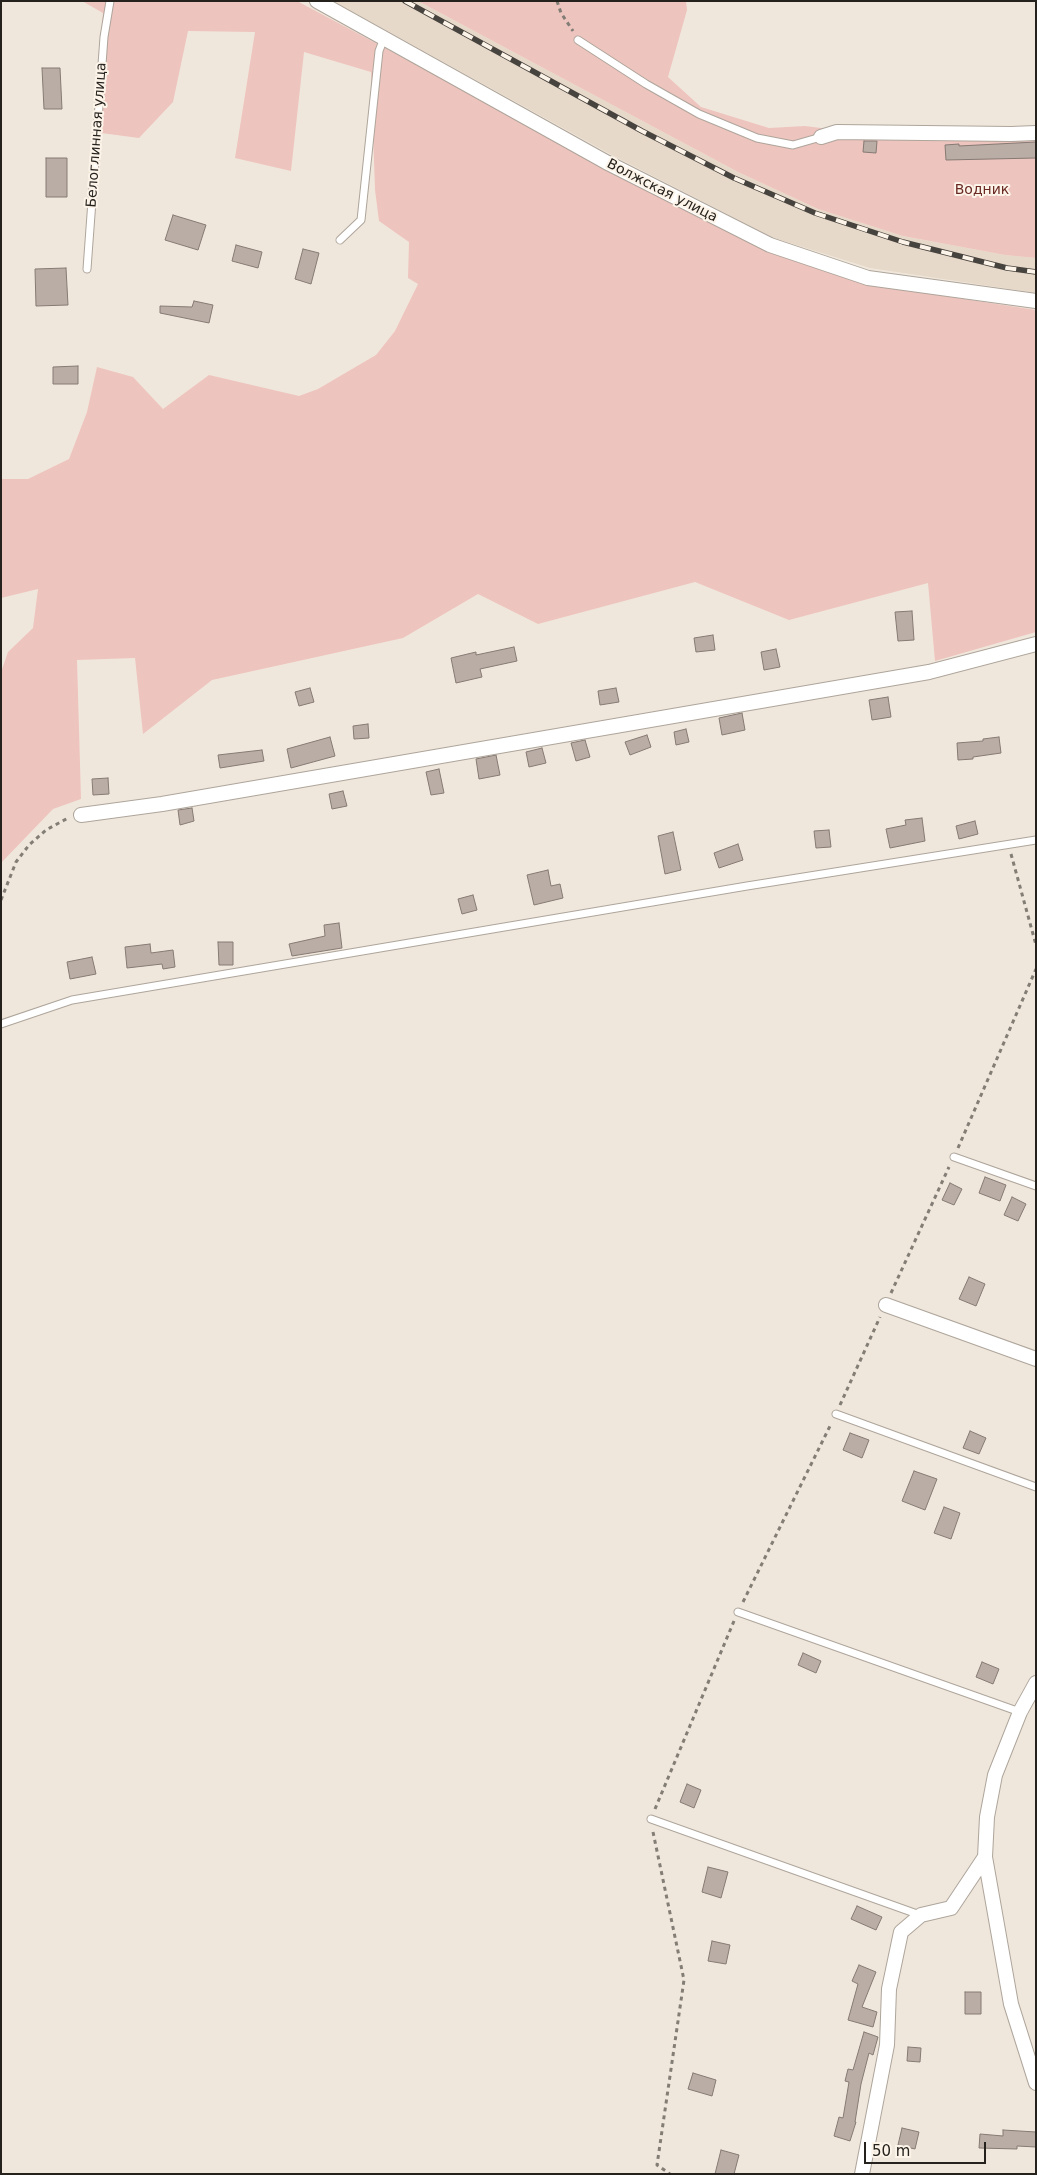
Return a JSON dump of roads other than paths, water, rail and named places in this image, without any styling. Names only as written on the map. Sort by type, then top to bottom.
[{"type":"street","name":"Волжская улица","points":[[317,1],[606,162],[770,245],[868,278],[1036,301]]},
{"type":"street","points":[[821,137],[837,132],[1036,133]]},
{"type":"street","points":[[82,815],[162,804],[929,672],[1036,644]]},
{"type":"street","points":[[886,1305],[1036,1359]]},
{"type":"street","points":[[1035,1686],[1020,1712],[995,1776],[987,1817],[985,1856],[1011,2004],[1036,2083]]},
{"type":"street","points":[[862,2174],[887,2045],[889,1989],[901,1932],[921,1915],[951,1908],[985,1856]]},
{"type":"lane","name":"Белоглинная улица","points":[[87,269],[104,37],[110,1]]},
{"type":"lane","points":[[340,240],[361,220],[379,51],[384,38]]},
{"type":"lane","points":[[578,40],[646,84],[699,114],[757,138],[793,145],[821,137]]},
{"type":"lane","points":[[1,1024],[72,1000],[728,889],[1036,840]]},
{"type":"lane","points":[[954,1157],[1036,1186]]},
{"type":"lane","points":[[836,1414],[1036,1487]]},
{"type":"lane","points":[[738,1612],[1020,1712]]},
{"type":"lane","points":[[651,1819],[921,1915]]},
{"type":"railway","points":[[405,1],[642,131],[734,178],[815,213],[903,242],[1007,268],[1036,272]]},
{"type":"park label","name":"Водник","points":[[982,190]]}]
